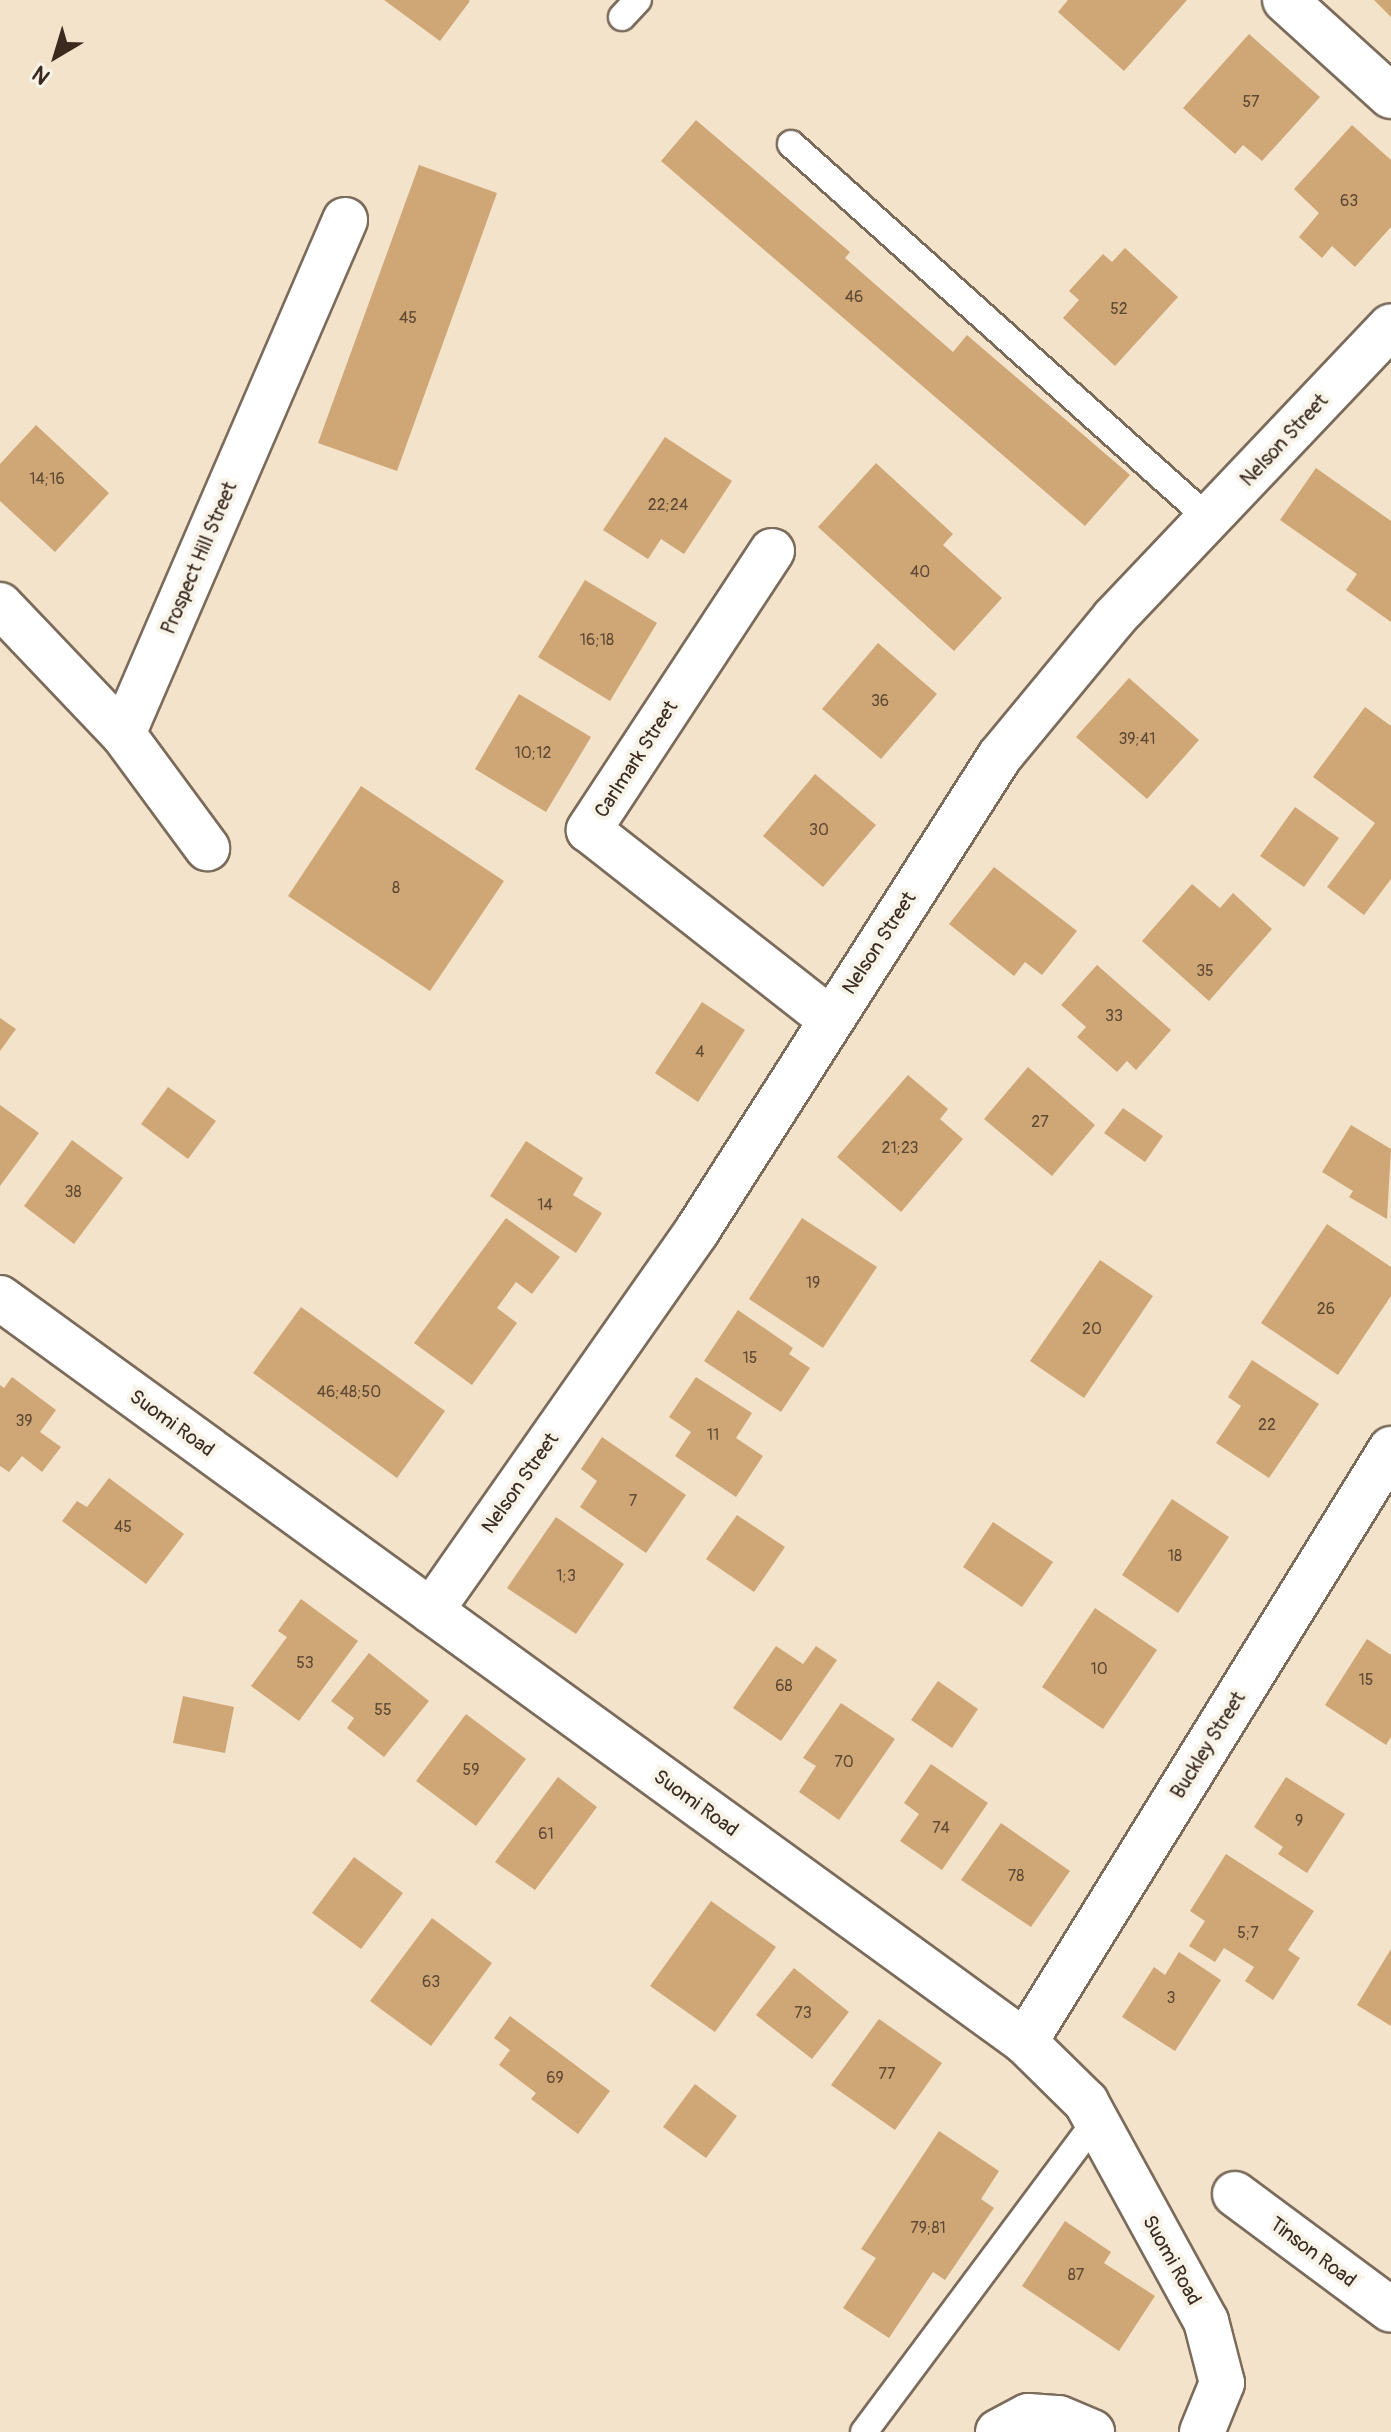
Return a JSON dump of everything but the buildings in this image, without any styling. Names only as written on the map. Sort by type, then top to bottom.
[{"type":"street","points":[[1285,0],[1391,96]]},
{"type":"street","name":"Prospect Hill Street","points":[[123,734],[345,220]]},
{"type":"street","name":"Nelson Street","points":[[431,1611],[697,1231],[1000,756],[1114,618],[1391,326]]},
{"type":"street","name":"Carlmark Street","points":[[772,551],[589,830],[830,1019]]},
{"type":"street","points":[[0,605],[123,734],[207,848]]},
{"type":"street","name":"Suomi Road","points":[[0,1298],[1025,2042],[1086,2102],[1206,2321],[1222,2383],[1202,2432]]},
{"type":"street","name":"Buckley Street","points":[[1025,2042],[1391,1449]]},
{"type":"street","name":"Tinson Road","points":[[1235,2194],[1391,2310]]},
{"type":"street","points":[[998,2432],[1028,2416],[1076,2425]]},
{"type":"lane","points":[[791,144],[1209,519]]},
{"type":"lane","points":[[864,2432],[1095,2122]]}]
